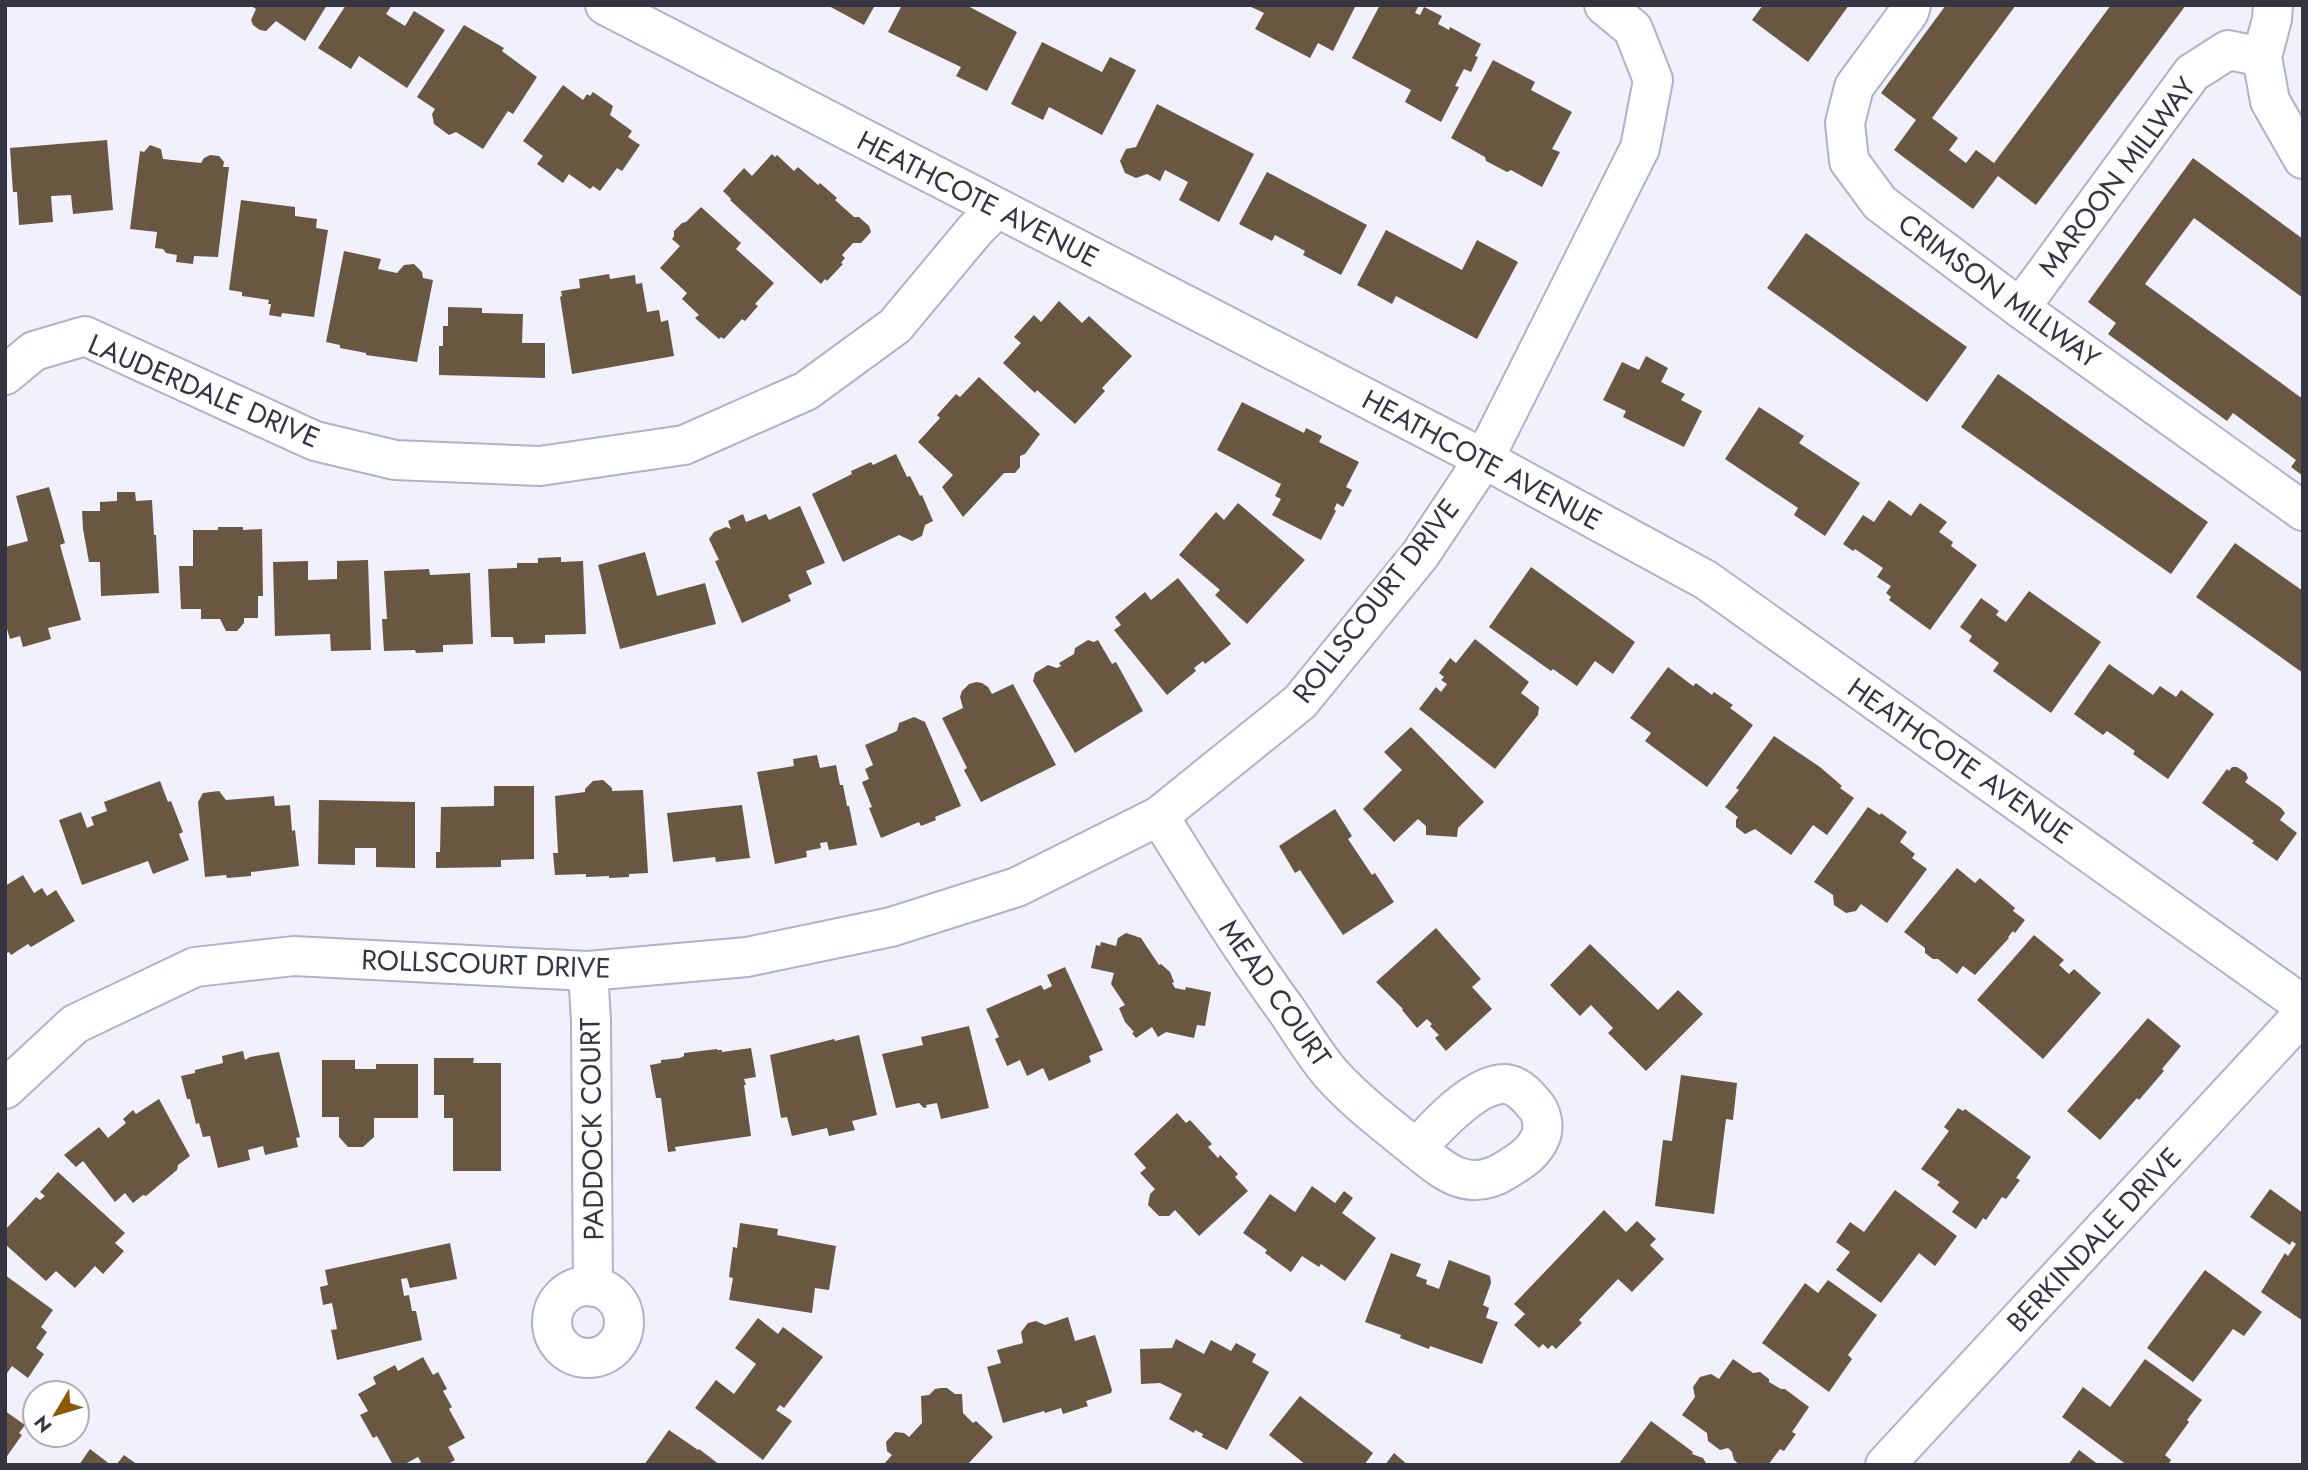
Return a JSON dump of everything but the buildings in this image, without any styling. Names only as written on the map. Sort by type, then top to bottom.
[{"type":"street","name":"HEATHCOTE AVENUE","points":[[605,5],[1485,459],[1706,580],[2303,1004]]},
{"type":"street","name":"ROLLSCOURT DRIVE","points":[[5,1089],[75,1024],[195,967],[294,956],[588,971],[747,957],[891,927],[1017,887],[1159,816],[1300,702],[1420,555],[1485,459],[1640,148],[1653,80],[1633,29],[1604,5]]},
{"type":"street","name":"CRIMSON MILLWAY","points":[[1911,5],[1909,12],[1854,87],[1845,123],[1849,161],[1880,203],[2020,308],[2303,511]]},
{"type":"street","points":[[2273,5],[2262,57],[2270,102],[2303,159]]},
{"type":"street","name":"MAROON MILLWAY","points":[[2020,308],[2192,73],[2228,50],[2262,57]]},
{"type":"street","name":"LAUDERDALE DRIVE","points":[[5,375],[34,351],[85,336],[315,441],[395,460],[540,467],[684,445],[806,391],[895,326],[975,230],[997,208]]},
{"type":"street","name":"MEAD COURT","points":[[1159,816],[1239,945],[1332,1075],[1416,1149]]},
{"type":"street","name":"PADDOCK COURT","points":[[588,971],[591,1021],[593,1287]]},
{"type":"street","name":"BERKINDALE DRIVE","points":[[1885,1465],[2303,1014]]}]
